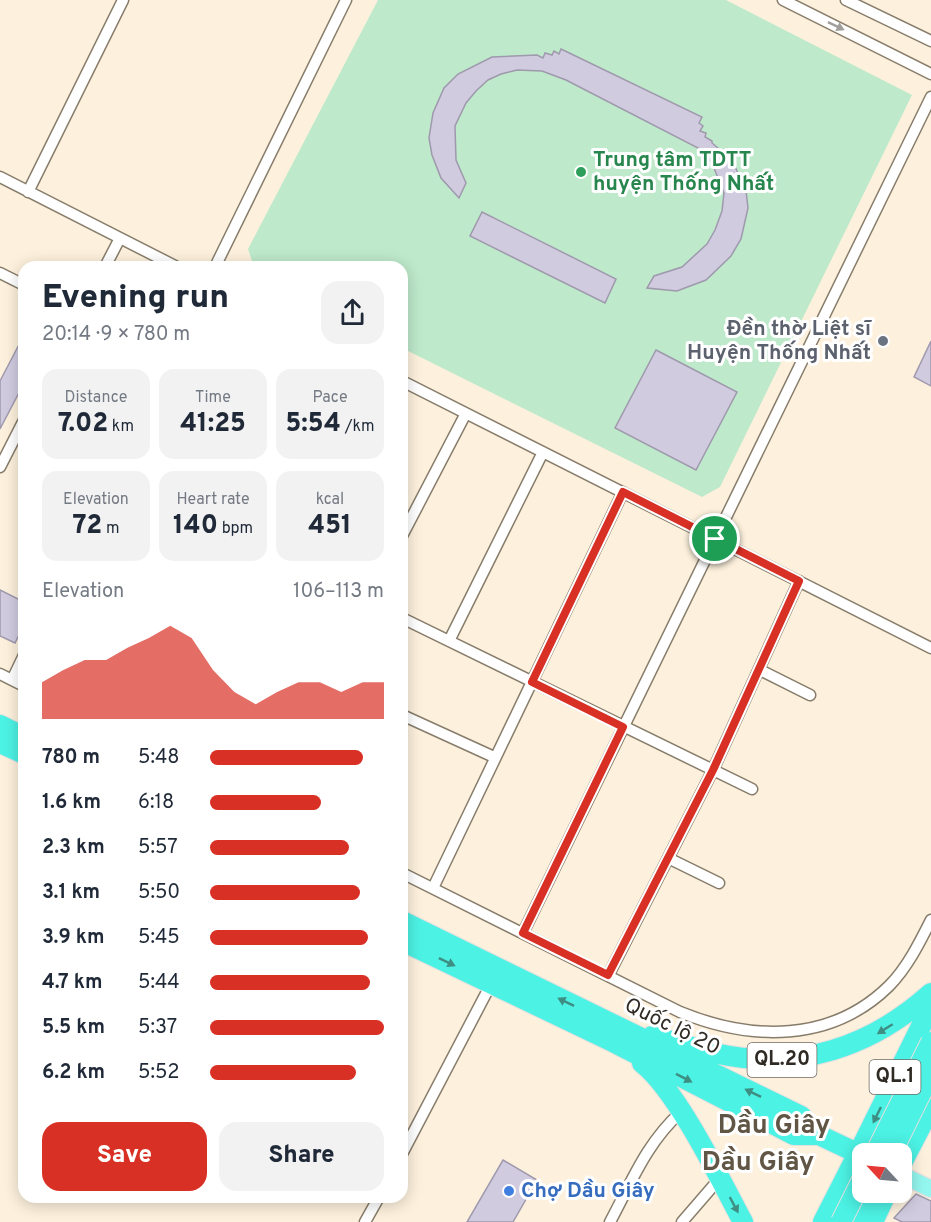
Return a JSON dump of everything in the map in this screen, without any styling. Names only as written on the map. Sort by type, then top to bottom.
[{"type":"highway","points":[[0,725],[18,735]]},
{"type":"highway","points":[[0,742],[18,751]]},
{"type":"highway","name":"Quốc lộ 20","points":[[408,924],[616,1035],[794,1135],[819,1135],[852,1149]]},
{"type":"highway","name":"Quốc lộ 20","points":[[408,944],[491,984],[616,1035]]},
{"type":"highway","name":"QL.20","points":[[616,1035],[718,1054],[780,1060],[808,1058],[846,1047],[879,1033],[909,1013],[931,993]]},
{"type":"highway","name":"QL.1","points":[[867,1143],[931,1006]]},
{"type":"highway","name":"QL.20","points":[[616,1035],[653,1072],[681,1112],[743,1222]]},
{"type":"highway","name":"QL.1","points":[[868,1143],[931,1042]]},
{"type":"highway","name":"QL.1","points":[[896,1143],[931,1073]]},
{"type":"highway","name":"QL.1","points":[[912,1144],[931,1107]]},
{"type":"highway","name":"QL.1","points":[[823,1222],[852,1171]]},
{"type":"highway","points":[[842,1222],[852,1201]]},
{"type":"highway","points":[[857,1222],[866,1203]]},
{"type":"highway","points":[[873,1222],[882,1203]]},
{"type":"main road","points":[[912,1180],[931,1189]]},
{"type":"street","points":[[28,192],[123,0]]},
{"type":"street","points":[[218,261],[346,0]]},
{"type":"street","points":[[783,0],[931,74]]},
{"type":"street","points":[[846,0],[931,41]]},
{"type":"street","points":[[523,933],[931,98]]},
{"type":"street","points":[[0,177],[165,261]]},
{"type":"street","points":[[108,261],[120,238]]},
{"type":"street","points":[[0,273],[18,282]]},
{"type":"street","points":[[408,384],[931,648]]},
{"type":"street","points":[[408,525],[466,414]]},
{"type":"street","points":[[0,467],[18,437]]},
{"type":"street","points":[[448,641],[543,452]]},
{"type":"street","points":[[433,888],[623,492]]},
{"type":"street","points":[[608,975],[713,770],[799,581]]},
{"type":"street","points":[[408,621],[752,789]]},
{"type":"street","points":[[12,680],[18,668]]},
{"type":"street","points":[[760,669],[810,695]]},
{"type":"street","points":[[0,674],[18,683]]},
{"type":"street","points":[[408,718],[494,757]]},
{"type":"street","points":[[668,858],[719,884]]},
{"type":"street","points":[[408,876],[698,1019],[740,1031],[782,1033],[828,1023],[873,1000],[891,984],[931,920]]},
{"type":"street","points":[[408,1143],[491,984]]},
{"type":"street","points":[[610,1222],[656,1137],[681,1112]]},
{"type":"street","points":[[682,1222],[720,1178]]},
{"type":"street","points":[[365,1222],[376,1203]]},
{"type":"green space","name":"Trung tâm TDTT huyện Thống Nhất","points":[[378,0],[726,0],[912,95],[720,487],[702,497],[408,351],[408,261],[252,261],[248,249]]},
{"type":"building","points":[[561,49],[702,117],[699,123],[703,126],[700,131],[706,133],[705,137],[732,160],[746,191],[748,208],[741,239],[731,256],[706,280],[677,291],[647,288],[654,276],[682,267],[707,244],[715,230],[722,211],[724,193],[712,163],[702,150],[566,80],[542,71],[517,70],[488,80],[466,103],[455,126],[456,160],[466,183],[459,198],[441,178],[432,155],[429,138],[433,113],[444,88],[458,74],[492,57],[537,55],[543,58],[545,53],[552,55],[554,51],[559,54]]},
{"type":"building","points":[[482,212],[616,279],[605,303],[470,236]]},
{"type":"building","name":"Đền thờ Liệt sĩ Huyện Thống Nhất","points":[[931,341],[931,386],[914,377]]},
{"type":"building","points":[[18,346],[18,394],[0,429],[0,381]]},
{"type":"building","points":[[656,350],[737,392],[696,470],[615,428]]},
{"type":"building","points":[[0,590],[18,599],[18,637],[15,643],[0,636]]},
{"type":"building","points":[[503,1160],[537,1180],[513,1222],[467,1222]]},
{"type":"building","points":[[916,1194],[931,1201],[931,1222],[902,1222],[894,1218],[908,1203],[912,1203],[912,1198]]},
{"type":"place","name":"Trung tâm TDTT huyện Thống Nhất","points":[[581,172]]},
{"type":"place","name":"Đền thờ Liệt sĩ Huyện Thống Nhất","points":[[883,341]]},
{"type":"place","name":"Chợ Dầu Giây","points":[[509,1191]]},
{"type":"district","name":"Dầu Giây","points":[[774,1126]]},
{"type":"district","name":"Dầu Giây","points":[[758,1163]]},
{"type":"route","points":[[623,492],[715,539],[799,581],[713,770],[608,975],[523,933],[623,727],[532,682],[623,492]]}]
